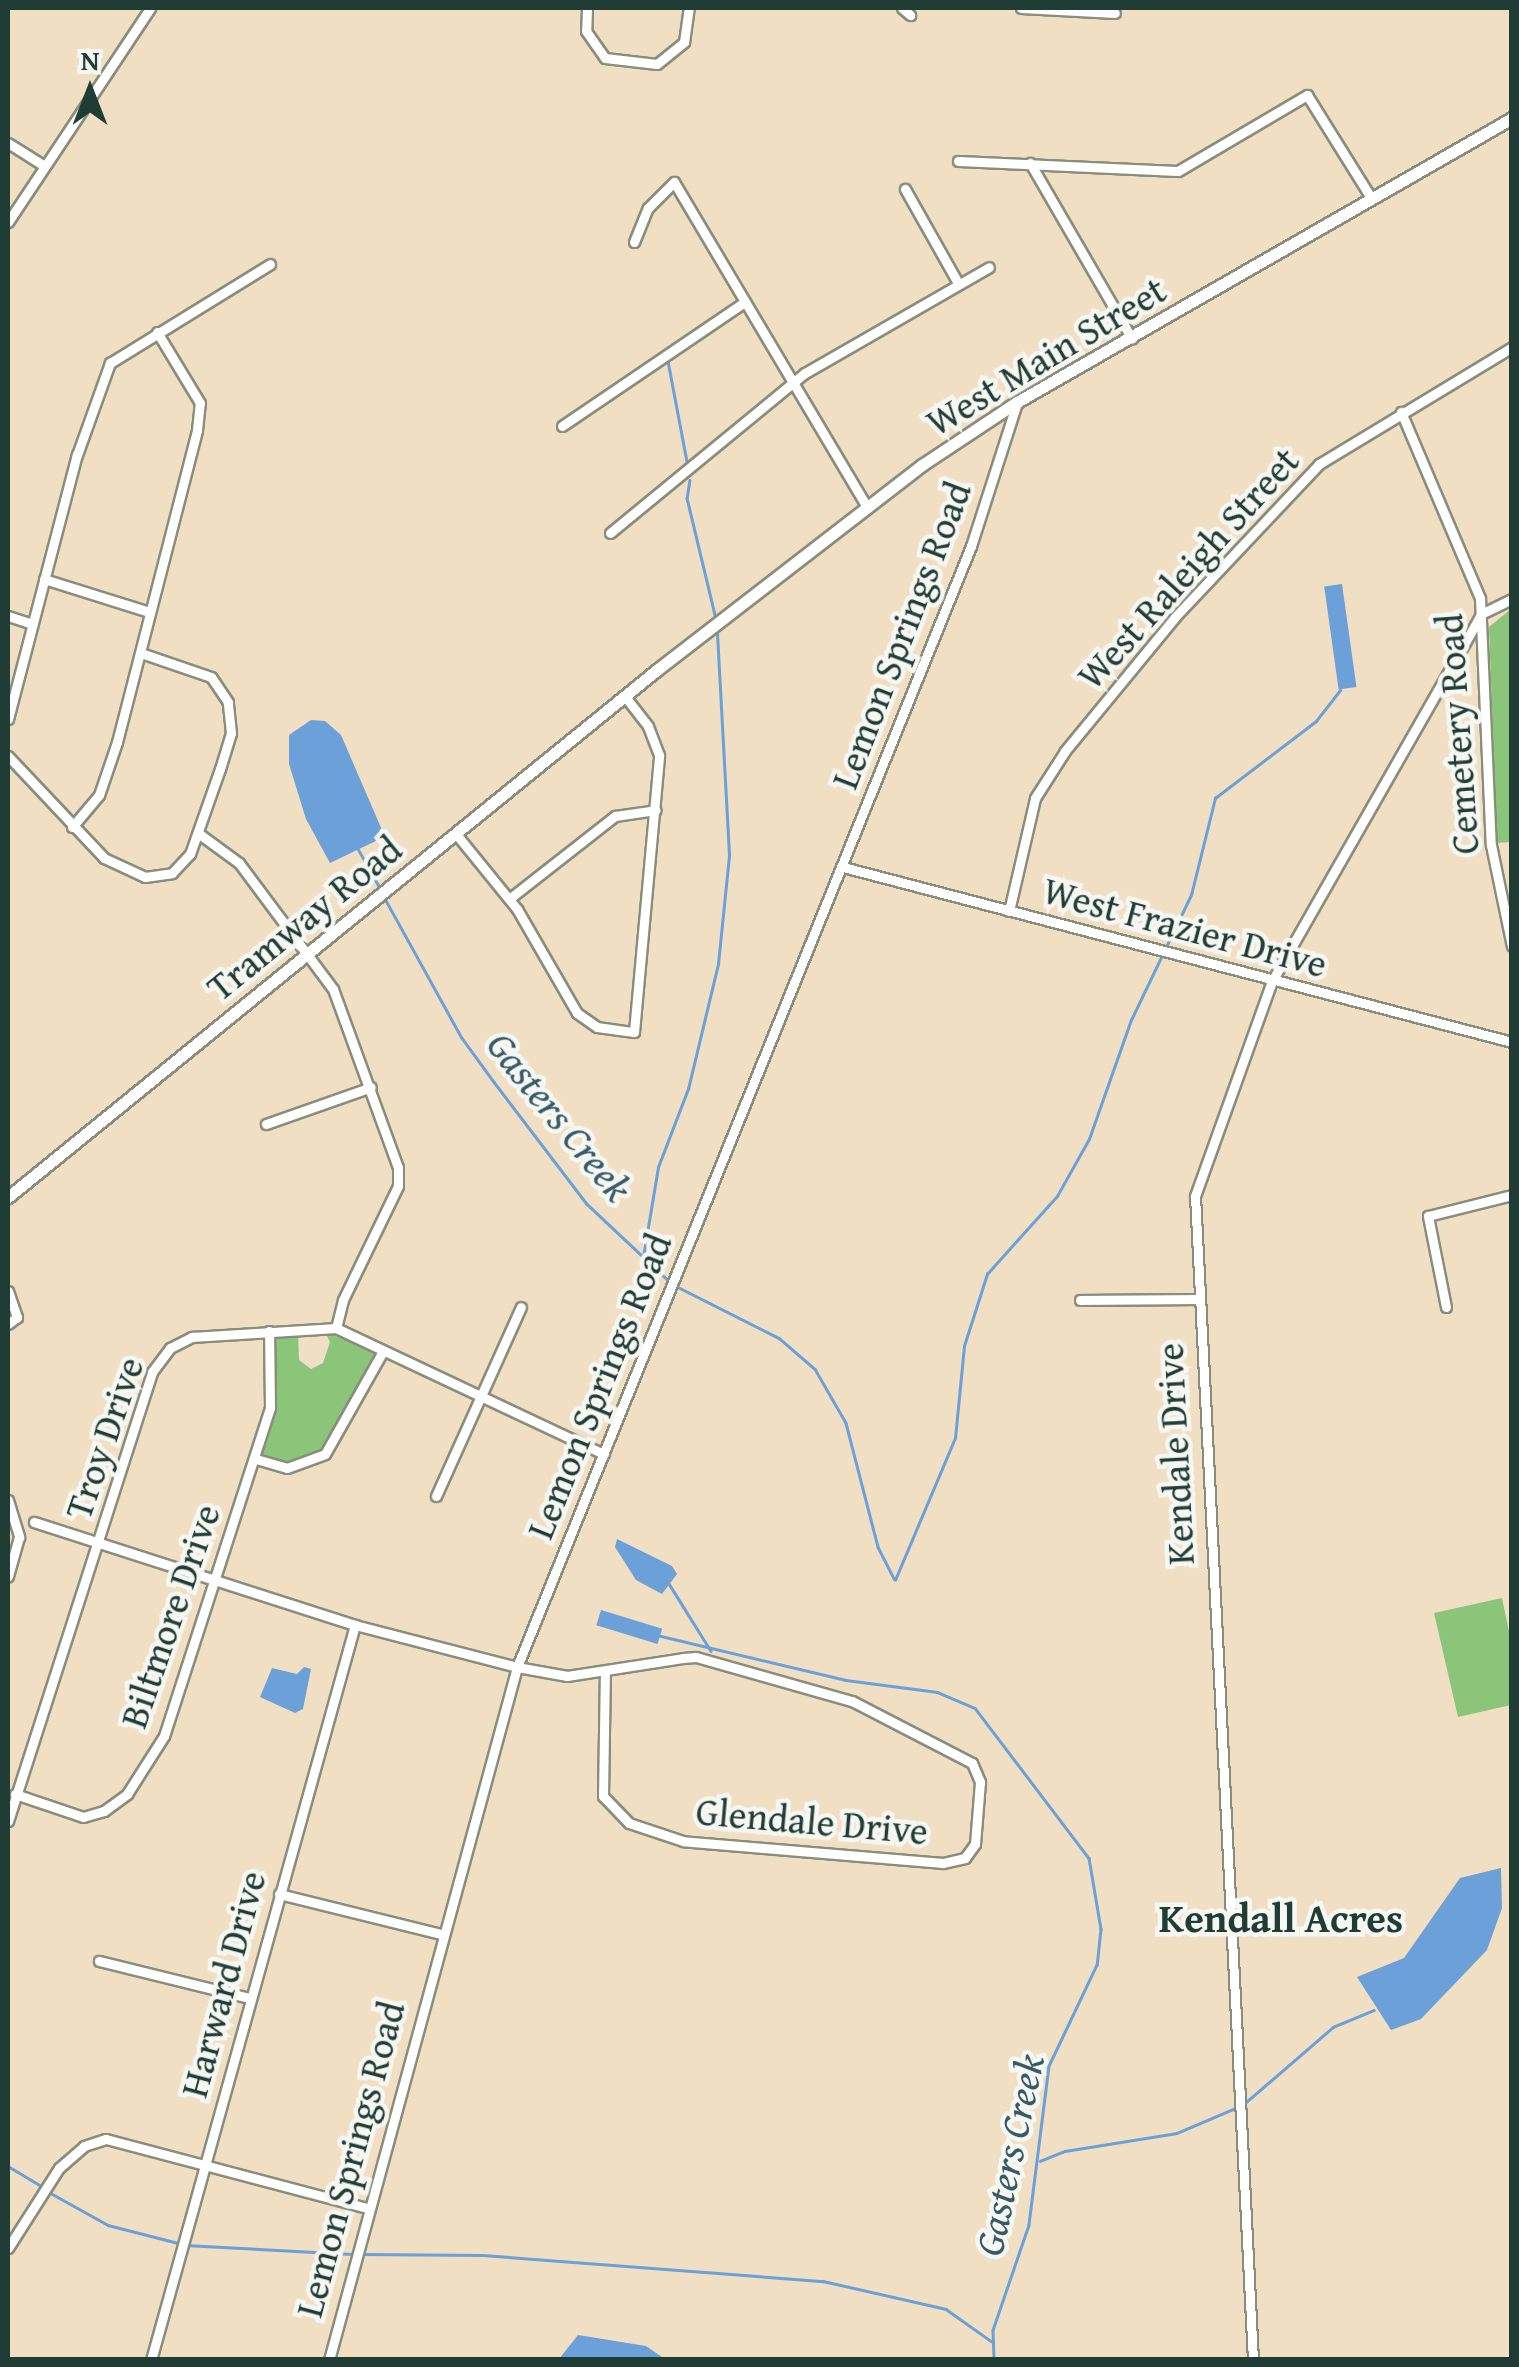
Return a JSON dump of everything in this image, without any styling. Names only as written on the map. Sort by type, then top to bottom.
[{"type":"main road","name":"West Main Street","points":[[638,686],[866,506],[1017,402],[1512,118]]},
{"type":"main road","name":"Tramway Road","points":[[8,1197],[638,686]]},
{"type":"street","points":[[8,222],[42,165],[150,8]]},
{"type":"street","points":[[587,8],[586,32],[605,58],[657,64],[684,42],[688,8]]},
{"type":"street","points":[[1021,8],[1115,10],[1124,23]]},
{"type":"street","points":[[958,162],[1178,170],[1307,96],[1371,198]]},
{"type":"street","points":[[8,143],[42,165]]},
{"type":"street","points":[[1030,163],[1132,339]]},
{"type":"street","points":[[634,242],[648,208],[674,182],[742,303],[866,506]]},
{"type":"street","points":[[906,190],[958,284]]},
{"type":"street","points":[[8,719],[98,385],[110,363],[270,264]]},
{"type":"street","points":[[610,533],[793,386],[989,266]]},
{"type":"street","points":[[562,426],[742,303]]},
{"type":"street","points":[[72,827],[99,795],[144,654],[150,612],[188,471],[200,403],[157,332]]},
{"type":"street","name":"West Raleigh Street","points":[[1009,912],[1036,798],[1065,751],[1292,487],[1401,412],[1512,346]]},
{"type":"street","name":"Lemon Springs Road","points":[[329,2360],[440,1934],[518,1667],[971,546],[1017,402]]},
{"type":"street","name":"Cemetery Road","points":[[1401,412],[1466,560],[1482,614],[1490,835],[1512,946]]},
{"type":"street","points":[[44,579],[150,612]]},
{"type":"street","points":[[1482,614],[1512,598]]},
{"type":"street","name":"Kendale Drive","points":[[1253,2360],[1197,1299],[1195,1196],[1272,981],[1482,614]]},
{"type":"street","points":[[8,616],[32,624]]},
{"type":"street","points":[[8,756],[104,858],[145,877],[172,872],[198,833],[231,733],[228,702],[210,677],[144,654]]},
{"type":"street","points":[[456,834],[510,899],[577,1013],[597,1027],[634,1032],[656,810],[658,746],[625,696]]},
{"type":"street","points":[[510,899],[615,816],[656,810]]},
{"type":"street","points":[[198,833],[239,863],[345,1008],[398,1168],[398,1186],[343,1300],[336,1328]]},
{"type":"street","name":"West Frazier Drive","points":[[843,867],[1512,1042]]},
{"type":"street","points":[[266,1124],[371,1087]]},
{"type":"street","points":[[1446,1307],[1428,1216],[1512,1195]]},
{"type":"street","points":[[8,1291],[17,1318],[8,1324]]},
{"type":"street","points":[[1080,1300],[1197,1299]]},
{"type":"street","points":[[436,1496],[521,1307]]},
{"type":"street","name":"Troy Drive","points":[[8,1821],[159,1358],[192,1337],[336,1328],[604,1454]]},
{"type":"street","name":"Biltmore Drive","points":[[15,1794],[83,1817],[127,1794],[164,1736],[256,1459],[272,1393],[269,1331]]},
{"type":"street","points":[[256,1459],[287,1468],[325,1454],[383,1350]]},
{"type":"street","points":[[8,1500],[19,1537],[8,1576]]},
{"type":"street","name":"Glendale Drive","points":[[34,1522],[100,1540],[355,1625],[518,1667],[567,1676],[696,1657],[852,1701],[972,1763],[980,1782],[974,1844],[965,1858],[943,1863],[683,1841],[629,1824],[603,1796],[604,1671]]},
{"type":"street","name":"Harward Drive","points":[[151,2360],[355,1625]]},
{"type":"street","points":[[279,1894],[440,1934]]},
{"type":"street","points":[[98,1961],[250,1998]]},
{"type":"street","points":[[8,2248],[59,2168],[84,2146],[129,2141],[368,2208]]},
{"type":"green space","points":[[1511,609],[1511,842],[1497,843],[1489,627]]},
{"type":"green space","points":[[325,1332],[378,1353],[322,1451],[286,1464],[261,1456],[276,1393],[273,1334],[298,1333],[299,1360],[311,1369],[323,1363],[330,1342]]},
{"type":"green space","points":[[1502,1598],[1511,1641],[1511,1705],[1458,1717],[1434,1613]]},
{"type":"water","points":[[1342,584],[1356,687],[1339,689],[1324,587]]},
{"type":"water","points":[[311,720],[325,721],[341,735],[382,830],[382,838],[330,863],[306,819],[289,764],[289,735]]},
{"type":"water","points":[[617,1539],[672,1566],[677,1574],[662,1594],[636,1580],[615,1547]]},
{"type":"water","points":[[601,1610],[662,1629],[658,1644],[596,1625]]},
{"type":"water","points":[[304,1667],[311,1669],[303,1709],[295,1713],[260,1697],[272,1668],[297,1674]]},
{"type":"water","points":[[1501,1868],[1502,1908],[1487,1950],[1421,2019],[1391,2030],[1357,1977],[1404,1958],[1460,1878]]},
{"type":"water","points":[[578,2335],[646,2346],[665,2359],[559,2359]]},
{"type":"waterway","points":[[668,361],[687,462]]},
{"type":"waterway","points":[[690,480],[687,498],[716,619]]},
{"type":"waterway","points":[[643,1257],[658,1167],[688,1089],[718,964],[729,855],[717,632]]},
{"type":"waterway","points":[[895,1580],[955,1438],[964,1346],[987,1274],[1057,1196],[1089,1139],[1131,1020],[1191,895],[1215,798],[1316,721],[1340,690]]},
{"type":"waterway","name":"Gasters Creek","points":[[357,847],[380,888]]},
{"type":"waterway","name":"Gasters Creek","points":[[383,895],[462,1038],[494,1082],[587,1204],[668,1280]]},
{"type":"waterway","name":"Gasters Creek","points":[[674,1285],[779,1338],[815,1369],[846,1423],[878,1547],[894,1579]]},
{"type":"waterway","points":[[668,1582],[711,1651]]},
{"type":"waterway","name":"Gasters Creek","points":[[657,1635],[846,1680],[937,1692],[975,1708],[1089,1858],[1101,1929],[1097,1965],[1049,2066],[1029,2225],[993,2330],[994,2360]]},
{"type":"waterway","points":[[1245,2103],[1333,2027],[1374,2010]]},
{"type":"waterway","points":[[1040,2161],[1065,2151],[1177,2133],[1238,2107]]},
{"type":"waterway","points":[[8,2166],[41,2186]]},
{"type":"waterway","points":[[47,2191],[108,2225],[178,2243]]},
{"type":"waterway","points":[[185,2245],[352,2254]]},
{"type":"waterway","points":[[360,2254],[483,2255],[823,2281],[946,2309],[991,2341]]},
{"type":"district","name":"Kendall Acres","points":[[1281,1918]]}]
